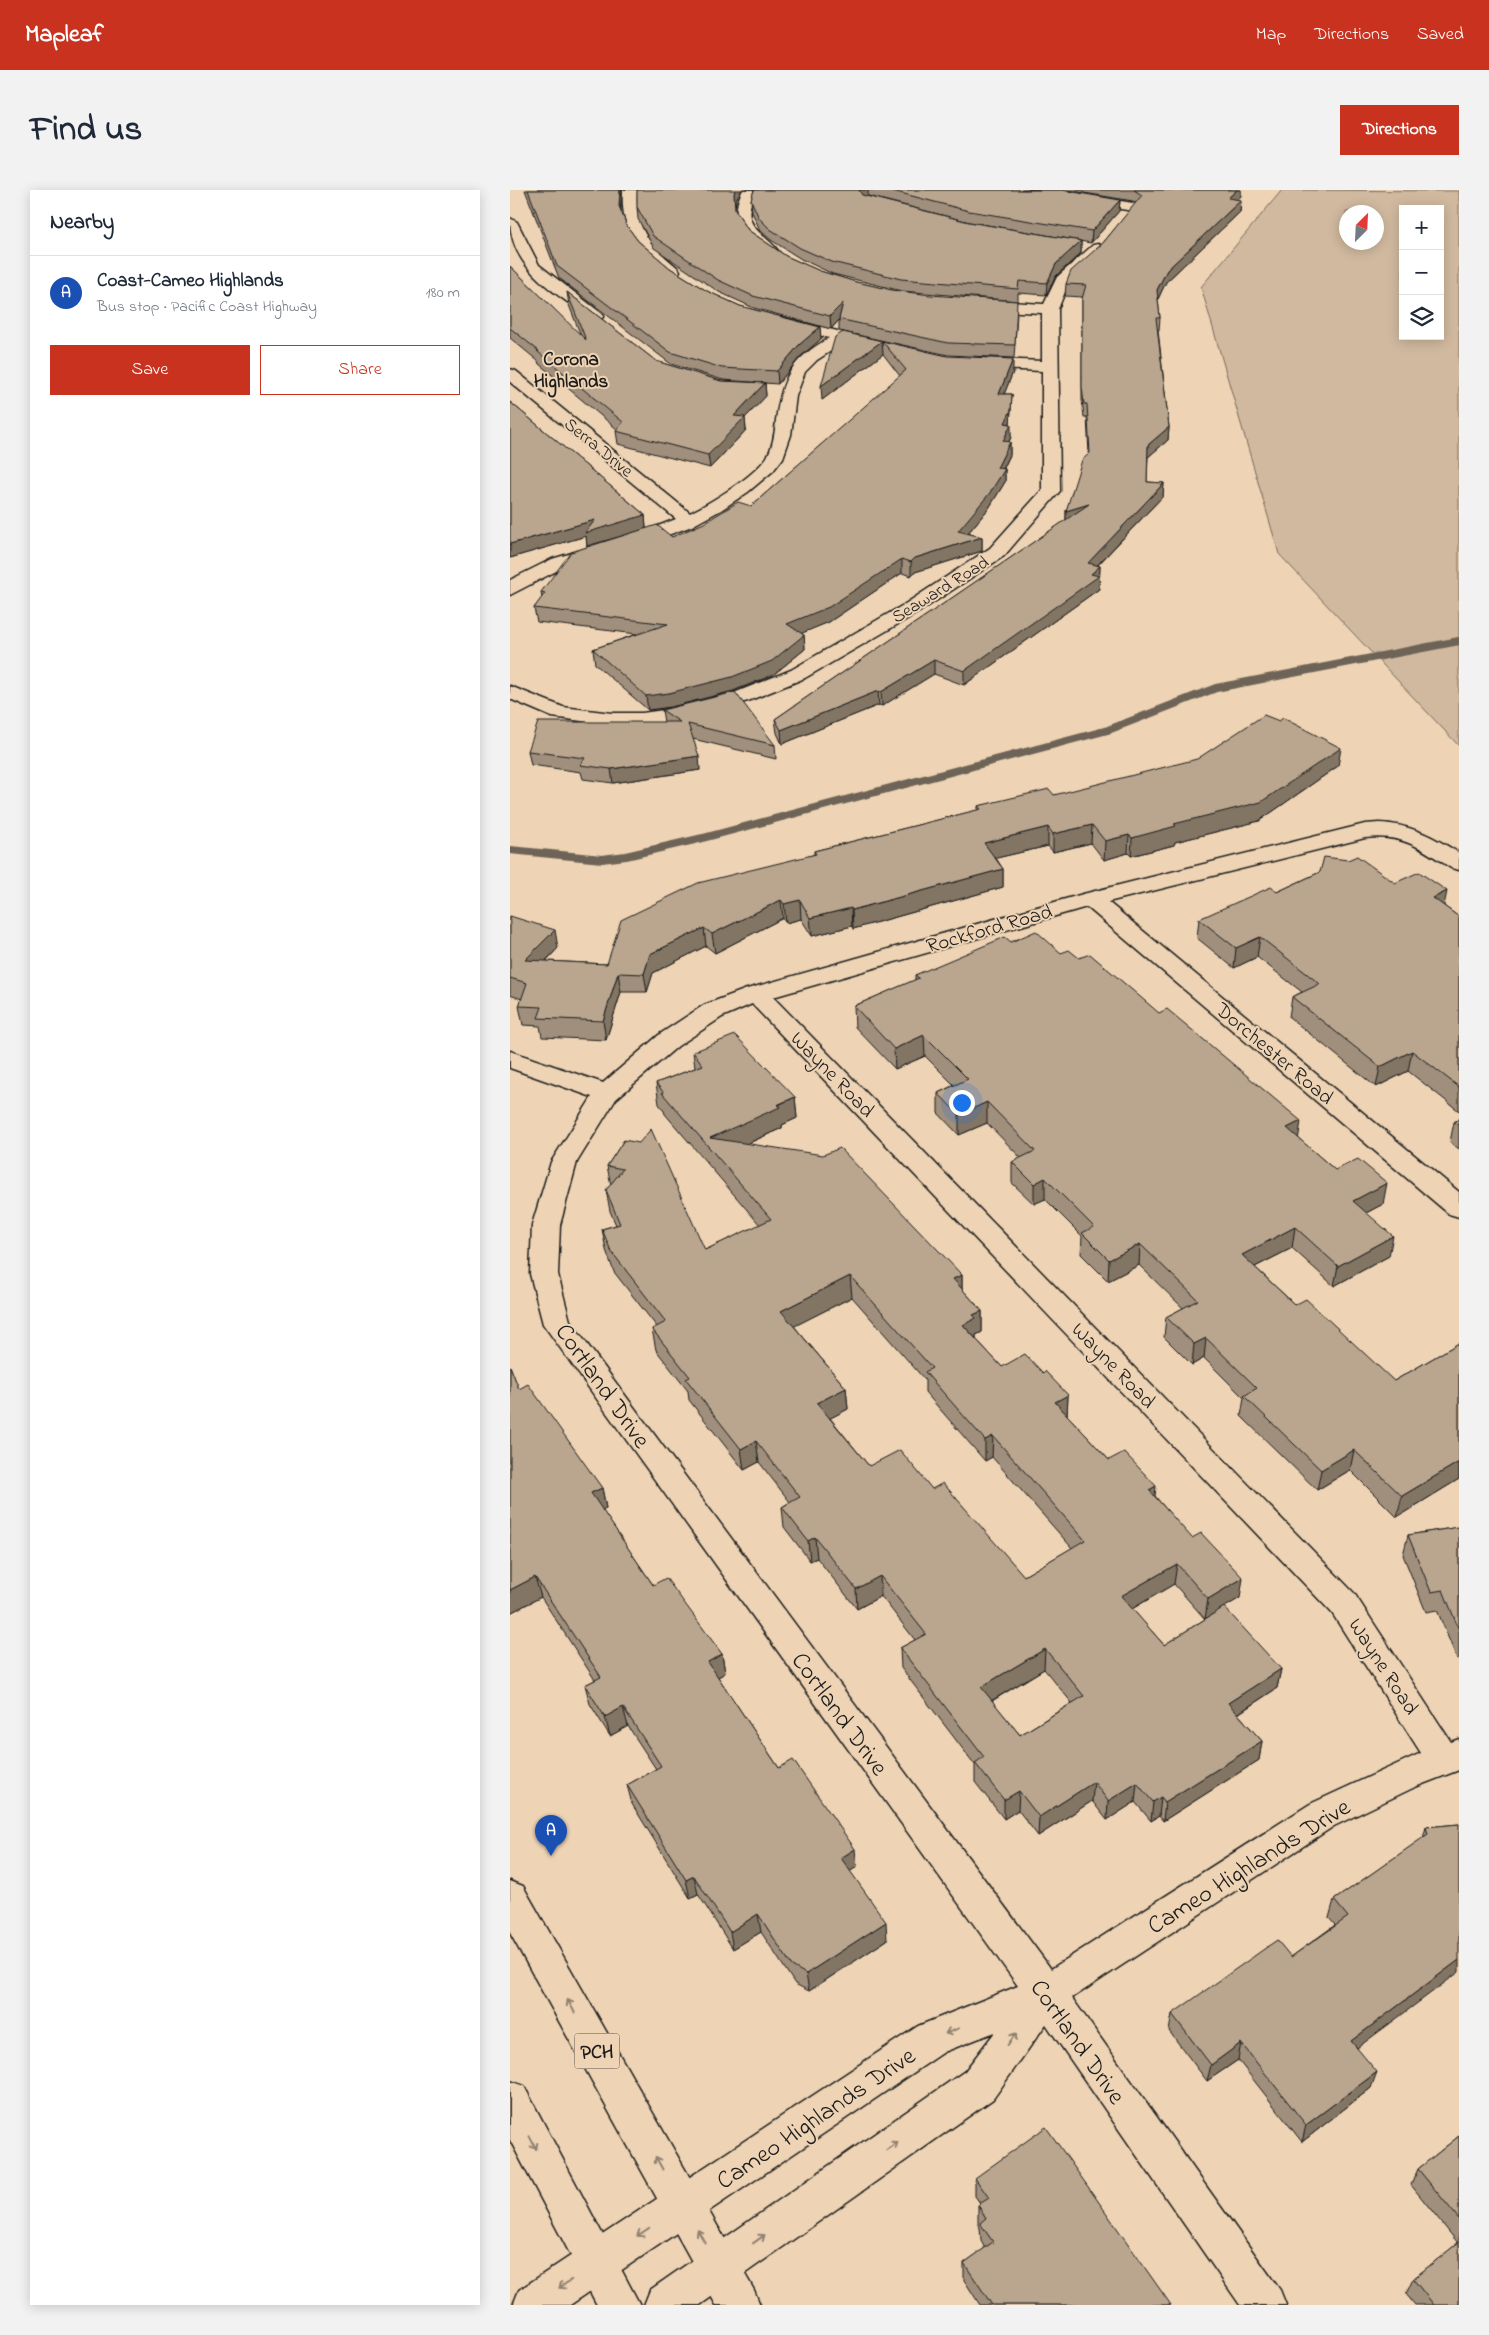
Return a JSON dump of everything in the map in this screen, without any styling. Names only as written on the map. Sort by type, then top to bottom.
[{"type":"main road","points":[[630,190],[629,219],[636,235],[648,252],[683,278]]},
{"type":"main road","points":[[750,190],[743,211],[748,232],[773,253],[785,260]]},
{"type":"main road","points":[[1029,190],[1133,208],[1121,222]]},
{"type":"main road","points":[[510,222],[533,267],[610,327]]},
{"type":"main road","name":"Seaward Road","points":[[510,692],[559,713],[585,718],[642,719],[671,715],[741,697],[798,674],[912,608],[998,552],[1051,491],[1050,309],[1062,280],[1109,236]]},
{"type":"main road","points":[[1077,247],[1096,250]]},
{"type":"main road","points":[[963,304],[1050,309]]},
{"type":"main road","points":[[767,318],[890,349]]},
{"type":"main road","points":[[510,589],[518,582],[559,563],[656,533],[688,520],[731,498],[770,465],[784,437],[783,391],[798,371],[813,356],[841,338]]},
{"type":"main road","points":[[957,362],[1049,366]]},
{"type":"main road","name":"Serra Drive","points":[[510,374],[688,520]]},
{"type":"main road","name":"Rockford Road","points":[[607,1093],[684,1030],[713,1011],[756,994],[1091,899],[1365,831],[1399,829],[1414,836],[1459,864]]},
{"type":"main road","name":"Dorchester Road","points":[[1091,899],[1459,1207]]},
{"type":"main road","name":"Wayne Road","points":[[756,994],[1343,1602],[1451,1756]]},
{"type":"main road","points":[[510,1059],[607,1093]]},
{"type":"main road","name":"Cortland Drive","points":[[607,1093],[564,1162],[546,1225],[544,1274],[557,1324],[1046,1993],[1266,2305]]},
{"type":"main road","name":"Cameo Highlands Drive","points":[[534,2305],[931,2039],[1046,1993],[1322,1815],[1451,1756]]},
{"type":"main road","name":"PCH","points":[[510,1898],[739,2305]]},
{"type":"main road","name":"Cameo Highlands Drive","points":[[665,2305],[979,2084],[1046,1993]]},
{"type":"main road","points":[[510,2100],[619,2305]]},
{"type":"shaded area","points":[[1282,190],[1459,191],[1459,746],[1279,554],[1201,287]]},
{"type":"building","points":[[528,190],[620,190],[619,206],[627,226],[638,241],[670,268],[707,291],[740,306],[820,327],[799,345],[777,371],[722,368],[670,352],[557,266]]},
{"type":"building","points":[[637,190],[735,190],[735,209],[748,230],[786,256],[820,271],[892,290],[930,295],[1017,301],[1015,345],[948,343],[839,319],[843,303],[830,316],[753,296],[718,280],[653,236],[637,207]]},
{"type":"building","points":[[754,190],[859,190],[862,195],[969,222],[1081,241],[1056,264],[1047,283],[1019,281],[1018,289],[901,279],[832,262],[800,248],[770,229],[759,218],[751,200]]},
{"type":"building","points":[[889,190],[1062,190],[1120,200],[1092,231],[969,211]]},
{"type":"building","points":[[1134,190],[1237,190],[1228,198],[1241,200],[1167,270],[1157,290],[1160,318],[1156,318],[1169,427],[1148,445],[1147,482],[1164,483],[1088,563],[1100,566],[1091,574],[1099,576],[964,671],[934,660],[881,692],[878,691],[781,730],[775,719],[1089,504],[1066,511],[1082,460],[1090,453],[1087,404],[1084,404],[1082,387],[1082,299],[1086,285],[1066,284],[1071,271],[1103,243],[1142,195]]},
{"type":"building","points":[[510,266],[586,340],[567,292],[656,361],[721,381],[765,383],[734,416],[745,417],[708,455],[616,431],[623,422],[510,328]]},
{"type":"building","points":[[843,332],[882,341],[821,386],[835,337]]},
{"type":"building","points":[[882,341],[947,356],[1013,359],[999,394],[1012,394],[1011,410],[1005,423],[1011,424],[1003,441],[1010,442],[997,468],[1005,469],[989,494],[958,531],[982,537],[915,558],[911,562],[902,559],[829,607],[787,624],[804,635],[772,661],[732,677],[669,693],[646,696],[593,649],[668,624],[534,608],[545,593],[541,592],[571,552],[657,525],[672,537],[704,523],[738,502],[751,506],[906,370]]},
{"type":"building","points":[[510,402],[645,515],[585,533],[595,520],[510,544]]},
{"type":"building","points":[[735,692],[775,745],[688,724],[699,756],[611,769],[580,765],[585,758],[528,751],[538,722],[680,722],[662,710]]},
{"type":"building","points":[[1264,715],[1279,721],[1283,718],[1341,748],[1261,802],[1174,824],[1176,826],[1132,838],[1129,835],[1105,841],[1092,825],[1053,834],[1048,827],[984,843],[1003,869],[852,910],[851,908],[810,918],[800,900],[784,904],[781,900],[712,934],[704,928],[650,954],[644,974],[618,973],[603,1021],[538,1018],[542,1007],[519,1006],[527,983],[510,978],[510,916],[555,930],[525,960],[607,964],[621,920],[698,883],[816,854],[814,851],[981,809],[978,806],[1049,789],[1054,795],[1197,759]]},
{"type":"building","points":[[1357,856],[1395,883],[1419,872],[1447,891],[1433,898],[1459,917],[1459,1087],[1412,1051],[1380,1067],[1292,997],[1320,984],[1260,937],[1236,948],[1199,919],[1271,887],[1277,892],[1320,872],[1324,857],[1348,860]]},
{"type":"building","points":[[1036,931],[1061,953],[1069,950],[1079,958],[1090,954],[1159,1013],[1167,1009],[1301,1121],[1287,1128],[1335,1170],[1358,1159],[1387,1183],[1353,1201],[1393,1236],[1338,1266],[1295,1227],[1242,1255],[1295,1305],[1306,1299],[1394,1381],[1459,1343],[1459,1462],[1402,1496],[1354,1450],[1321,1470],[1244,1396],[1257,1388],[1206,1338],[1194,1344],[1166,1317],[1198,1300],[1140,1244],[1109,1260],[1082,1233],[1094,1227],[1045,1178],[1034,1184],[1012,1162],[1035,1151],[987,1102],[959,1115],[938,1093],[968,1079],[924,1035],[894,1049],[854,1006],[919,978],[915,975],[1005,937],[1011,942]]},
{"type":"building","points":[[735,1035],[795,1097],[777,1105],[780,1107],[710,1138],[823,1155],[840,1148],[962,1275],[953,1279],[982,1311],[973,1315],[976,1318],[963,1325],[1002,1367],[1025,1354],[1043,1373],[1045,1371],[1068,1395],[1055,1402],[1109,1460],[1124,1452],[1156,1486],[1149,1490],[1192,1538],[1201,1533],[1243,1578],[1208,1599],[1177,1564],[1121,1596],[1164,1645],[1224,1607],[1281,1669],[1228,1703],[1262,1741],[1165,1802],[1161,1797],[1153,1802],[1137,1783],[1108,1801],[1094,1782],[1039,1817],[1019,1791],[1004,1800],[975,1763],[984,1757],[900,1648],[926,1634],[880,1576],[856,1589],[815,1537],[808,1541],[782,1507],[800,1497],[756,1441],[741,1449],[686,1379],[690,1377],[652,1329],[666,1322],[611,1251],[602,1229],[620,1224],[606,1190],[623,1169],[607,1166],[624,1140],[639,1143],[651,1129],[705,1250],[771,1219],[662,1093],[664,1093],[656,1083],[703,1065],[693,1052]],"holes":[[[850,1276],[932,1368],[925,1372],[985,1440],[993,1436],[1085,1540],[1024,1576],[943,1483],[932,1489],[900,1450],[869,1466],[817,1403],[846,1388],[781,1311]],[[1045,1649],[1084,1696],[1020,1735],[981,1687]]]},
{"type":"building","points":[[510,1366],[519,1389],[528,1384],[602,1488],[591,1493],[653,1585],[666,1578],[722,1654],[708,1662],[779,1768],[793,1760],[855,1849],[841,1858],[886,1922],[806,1974],[792,1966],[758,1914],[730,1932],[694,1876],[686,1880],[627,1785],[661,1766],[623,1707],[605,1717],[585,1685],[601,1677],[535,1577],[510,1590]]},
{"type":"building","points":[[1459,1527],[1459,1630],[1443,1590],[1431,1592],[1408,1535]]},
{"type":"building","points":[[1459,1824],[1459,1960],[1351,2041],[1377,2072],[1306,2125],[1241,2043],[1211,2065],[1172,2014],[1277,1940],[1291,1957],[1348,1917],[1334,1900],[1428,1834],[1426,1827]]},
{"type":"building","points":[[1046,2127],[1171,2305],[992,2305],[964,2263],[993,2242],[980,2223],[986,2218],[978,2205],[989,2198],[975,2178]]},
{"type":"building","points":[[1459,2136],[1459,2219],[1418,2169]]},
{"type":"building","points":[[1459,2242],[1459,2305],[1434,2305],[1413,2279]]},
{"type":"waterway","points":[[510,850],[602,859],[626,856],[703,838],[1108,730],[1216,688],[1459,641]]},
{"type":"place","name":"Coast-Cameo Highlands","points":[[551,1856]]},
{"type":"district","name":"Corona Highlands","points":[[571,369]]}]
